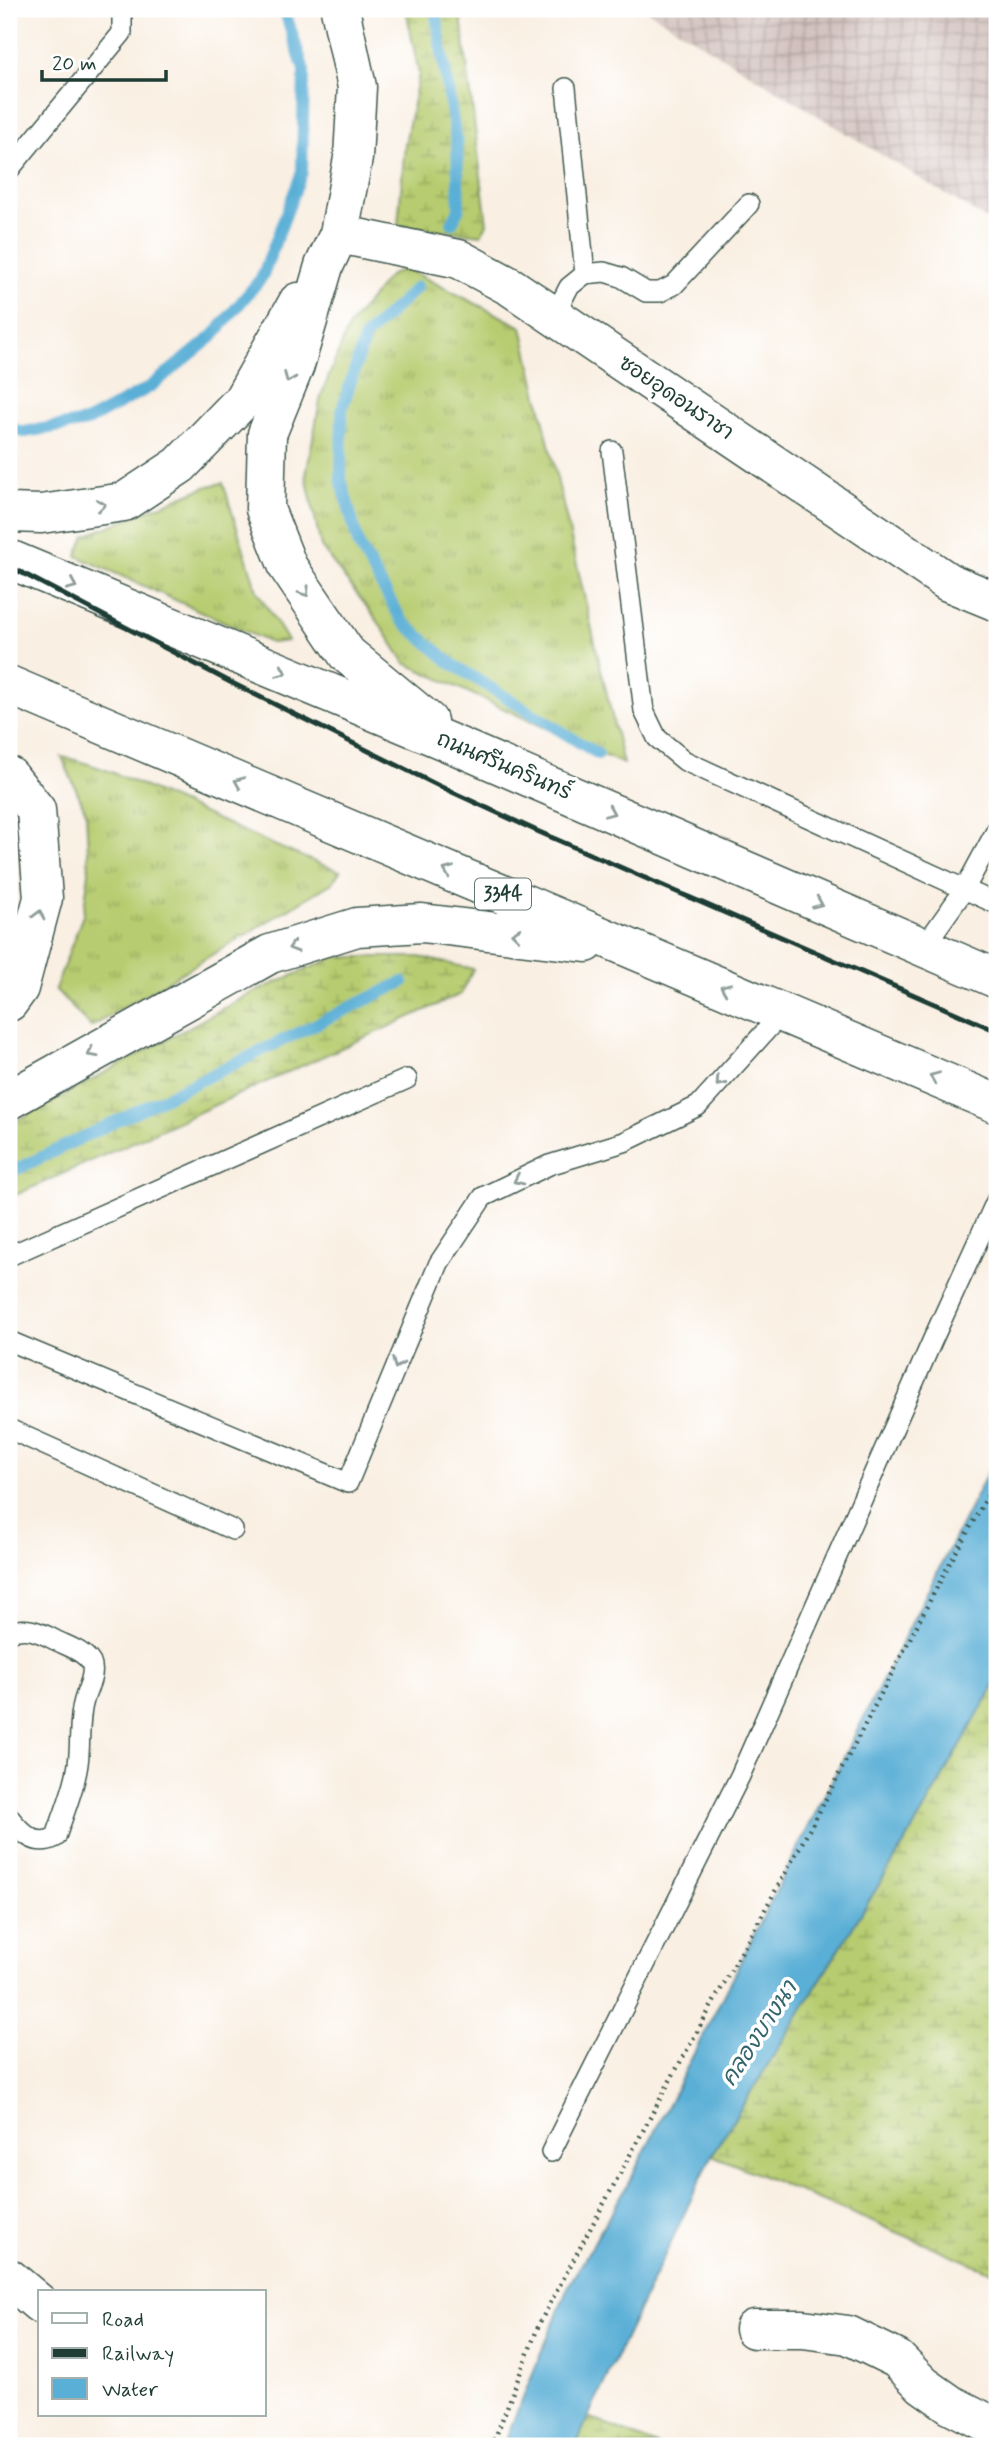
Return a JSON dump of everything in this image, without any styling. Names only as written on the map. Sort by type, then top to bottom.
[{"type":"main road","points":[[340,9],[358,87],[353,158],[331,250],[295,365],[267,434],[265,509],[288,567],[347,654],[457,746]]},
{"type":"main road","points":[[9,513],[41,514],[124,502],[180,465],[242,401],[296,305],[331,250]]},
{"type":"main road","name":"ซอยอุดอนราชา","points":[[331,250],[459,258],[511,287],[948,582],[997,602]]},
{"type":"main road","name":"ถนนศรีนครินทร์","points":[[9,559],[457,746],[997,979]]},
{"type":"main road","name":"3344","points":[[9,685],[997,1104]]},
{"type":"main road","points":[[9,776],[36,810],[43,898],[19,988],[9,1002]]},
{"type":"main road","points":[[9,1100],[270,954],[357,927],[422,923],[633,949]]},
{"type":"main road","points":[[9,2278],[38,2303]]},
{"type":"main road","points":[[754,2329],[803,2329],[848,2335],[897,2359],[923,2385],[950,2404],[997,2428]]},
{"type":"lane","points":[[9,170],[122,33],[122,9]]},
{"type":"lane","points":[[566,88],[585,274]]},
{"type":"lane","points":[[554,316],[569,287],[585,274],[604,272],[621,277],[646,292],[660,292],[674,285],[749,204]]},
{"type":"lane","points":[[612,452],[644,711],[657,738],[685,761],[997,904]]},
{"type":"lane","points":[[923,948],[964,890],[997,829]]},
{"type":"lane","points":[[9,1342],[348,1483],[439,1263],[483,1197],[549,1165],[624,1142],[698,1106],[782,1013]]},
{"type":"lane","points":[[9,1256],[407,1079]]},
{"type":"lane","points":[[551,2152],[740,1776],[997,1199]]},
{"type":"lane","points":[[9,1429],[233,1530]]},
{"type":"lane","points":[[9,1633],[15,1630],[36,1630],[82,1654],[92,1665],[93,1673],[83,1701],[78,1728],[80,1750],[77,1772],[56,1837],[48,1842],[30,1839],[9,1817]]},
{"type":"path","points":[[492,2446],[540,2322],[817,1816],[997,1479]]},
{"type":"shaded area","points":[[645,9],[997,9],[997,226]]},
{"type":"green space","points":[[406,9],[460,9],[487,224],[481,235],[398,225],[405,144],[419,74]]},
{"type":"green space","points":[[405,268],[522,327],[623,764],[405,663],[379,623],[321,547],[306,475],[321,396],[349,326],[389,276]]},
{"type":"green space","points":[[223,483],[257,591],[288,641],[271,643],[77,556],[85,536],[208,486]]},
{"type":"green space","points":[[62,757],[118,775],[340,871],[332,883],[91,1027],[55,989],[83,915],[89,873],[86,812]]},
{"type":"green space","points":[[335,957],[419,957],[473,969],[461,994],[9,1198],[9,1125],[248,995]]},
{"type":"green space","points":[[997,1681],[997,2274],[712,2155],[909,1836]]},
{"type":"green space","points":[[588,2417],[659,2446],[576,2446]]},
{"type":"water","name":"คลองบางนา","points":[[997,1454],[997,1681],[909,1836],[712,2155],[576,2446],[503,2446],[569,2285],[628,2184]]},
{"type":"waterway","points":[[9,428],[24,432],[86,422],[150,387],[212,337],[262,277],[302,172],[304,70],[284,9]]},
{"type":"waterway","points":[[435,9],[457,146],[459,209],[452,223]]},
{"type":"waterway","points":[[417,287],[365,337],[342,409],[341,479],[359,546],[402,621],[452,664],[598,754]]},
{"type":"waterway","points":[[9,1173],[403,982]]},
{"type":"railway","points":[[9,566],[230,682],[437,785],[997,1031]]}]
